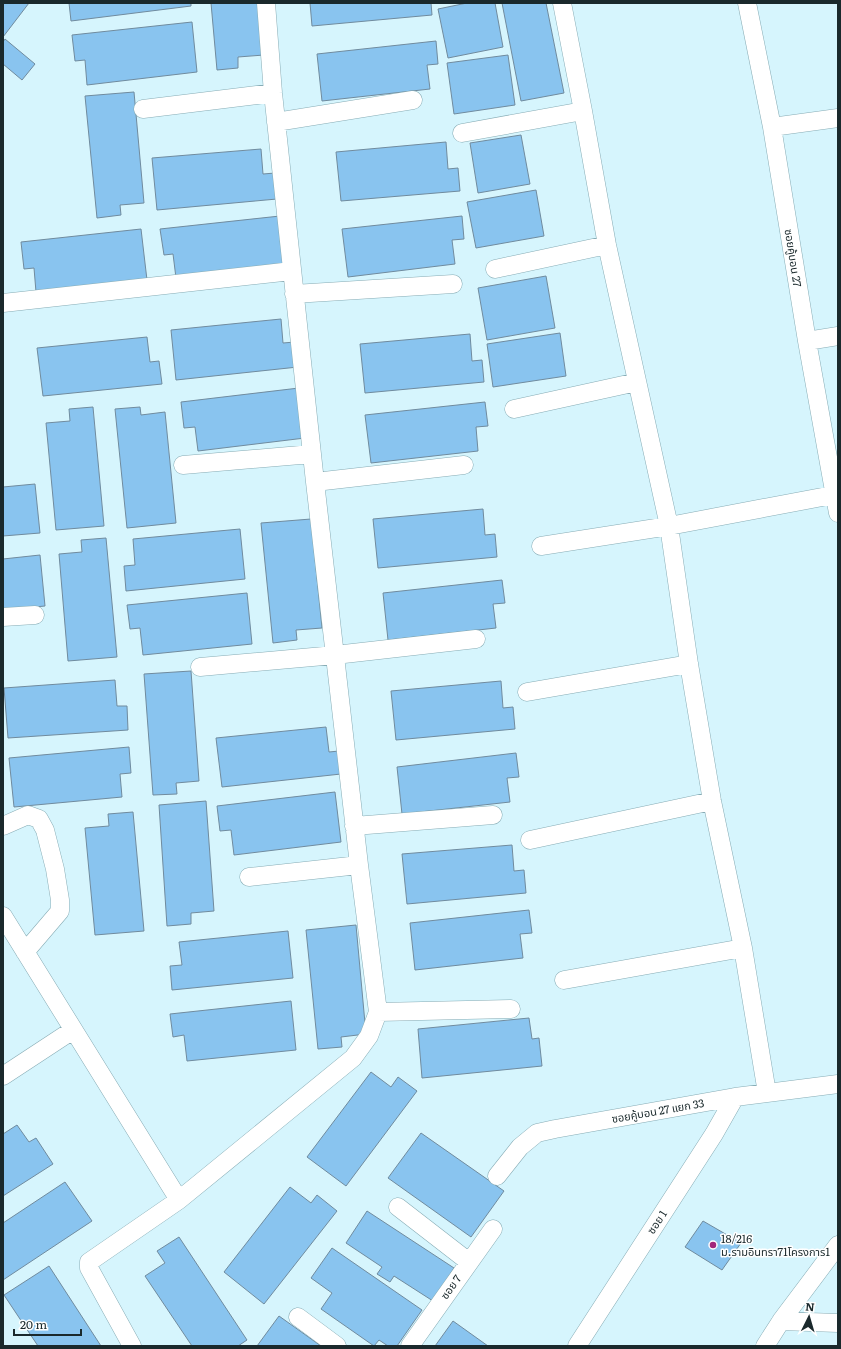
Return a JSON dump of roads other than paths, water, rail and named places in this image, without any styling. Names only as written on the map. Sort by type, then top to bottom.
[{"type":"street","points":[[132,1346],[89,1268],[89,1262],[179,1200],[354,1058],[369,1036],[378,1012],[354,826],[294,294],[273,93],[266,3]]},
{"type":"street","points":[[562,3],[607,245],[669,526],[689,664],[712,801],[743,948],[767,1093]]},
{"type":"street","name":"ซอยคู้บอน 27","points":[[747,3],[772,127],[807,341],[838,512]]},
{"type":"street","points":[[143,108],[273,93]]},
{"type":"street","points":[[276,122],[413,100]]},
{"type":"street","points":[[462,133],[583,112]]},
{"type":"street","points":[[772,127],[838,118]]},
{"type":"street","points":[[495,268],[607,245]]},
{"type":"street","points":[[3,303],[292,271]]},
{"type":"street","points":[[294,294],[453,284]]},
{"type":"street","points":[[807,341],[838,336]]},
{"type":"street","points":[[514,409],[637,382]]},
{"type":"street","points":[[182,465],[312,454]]},
{"type":"street","points":[[315,482],[464,465]]},
{"type":"street","points":[[541,546],[669,526],[836,495]]},
{"type":"street","points":[[3,617],[35,615]]},
{"type":"street","points":[[200,668],[476,639]]},
{"type":"street","points":[[528,692],[689,664]]},
{"type":"street","points":[[530,840],[712,801]]},
{"type":"street","points":[[3,826],[28,815],[38,818],[45,830],[55,869],[60,900],[60,911],[25,952]]},
{"type":"street","points":[[354,826],[493,815]]},
{"type":"street","points":[[249,877],[359,865]]},
{"type":"street","points":[[3,916],[179,1200]]},
{"type":"street","points":[[564,980],[743,948]]},
{"type":"street","points":[[378,1012],[511,1009]]},
{"type":"street","points":[[3,1076],[74,1030]]},
{"type":"street","name":"ซอยคู้บอน 27 แยก 33","points":[[497,1176],[520,1147],[537,1133],[735,1098],[838,1084]]},
{"type":"street","name":"ซอย 1","points":[[577,1346],[714,1134],[735,1098]]},
{"type":"street","points":[[398,1207],[469,1262]]},
{"type":"street","name":"ซอย 7","points":[[410,1346],[493,1229]]},
{"type":"street","points":[[765,1346],[781,1321],[838,1244]]},
{"type":"street","points":[[298,1317],[337,1346]]},
{"type":"street","points":[[781,1321],[838,1323]]},
{"type":"place","name":"18/216 ม.รามอินทรา71โครงการ1","points":[[713,1245]]}]
